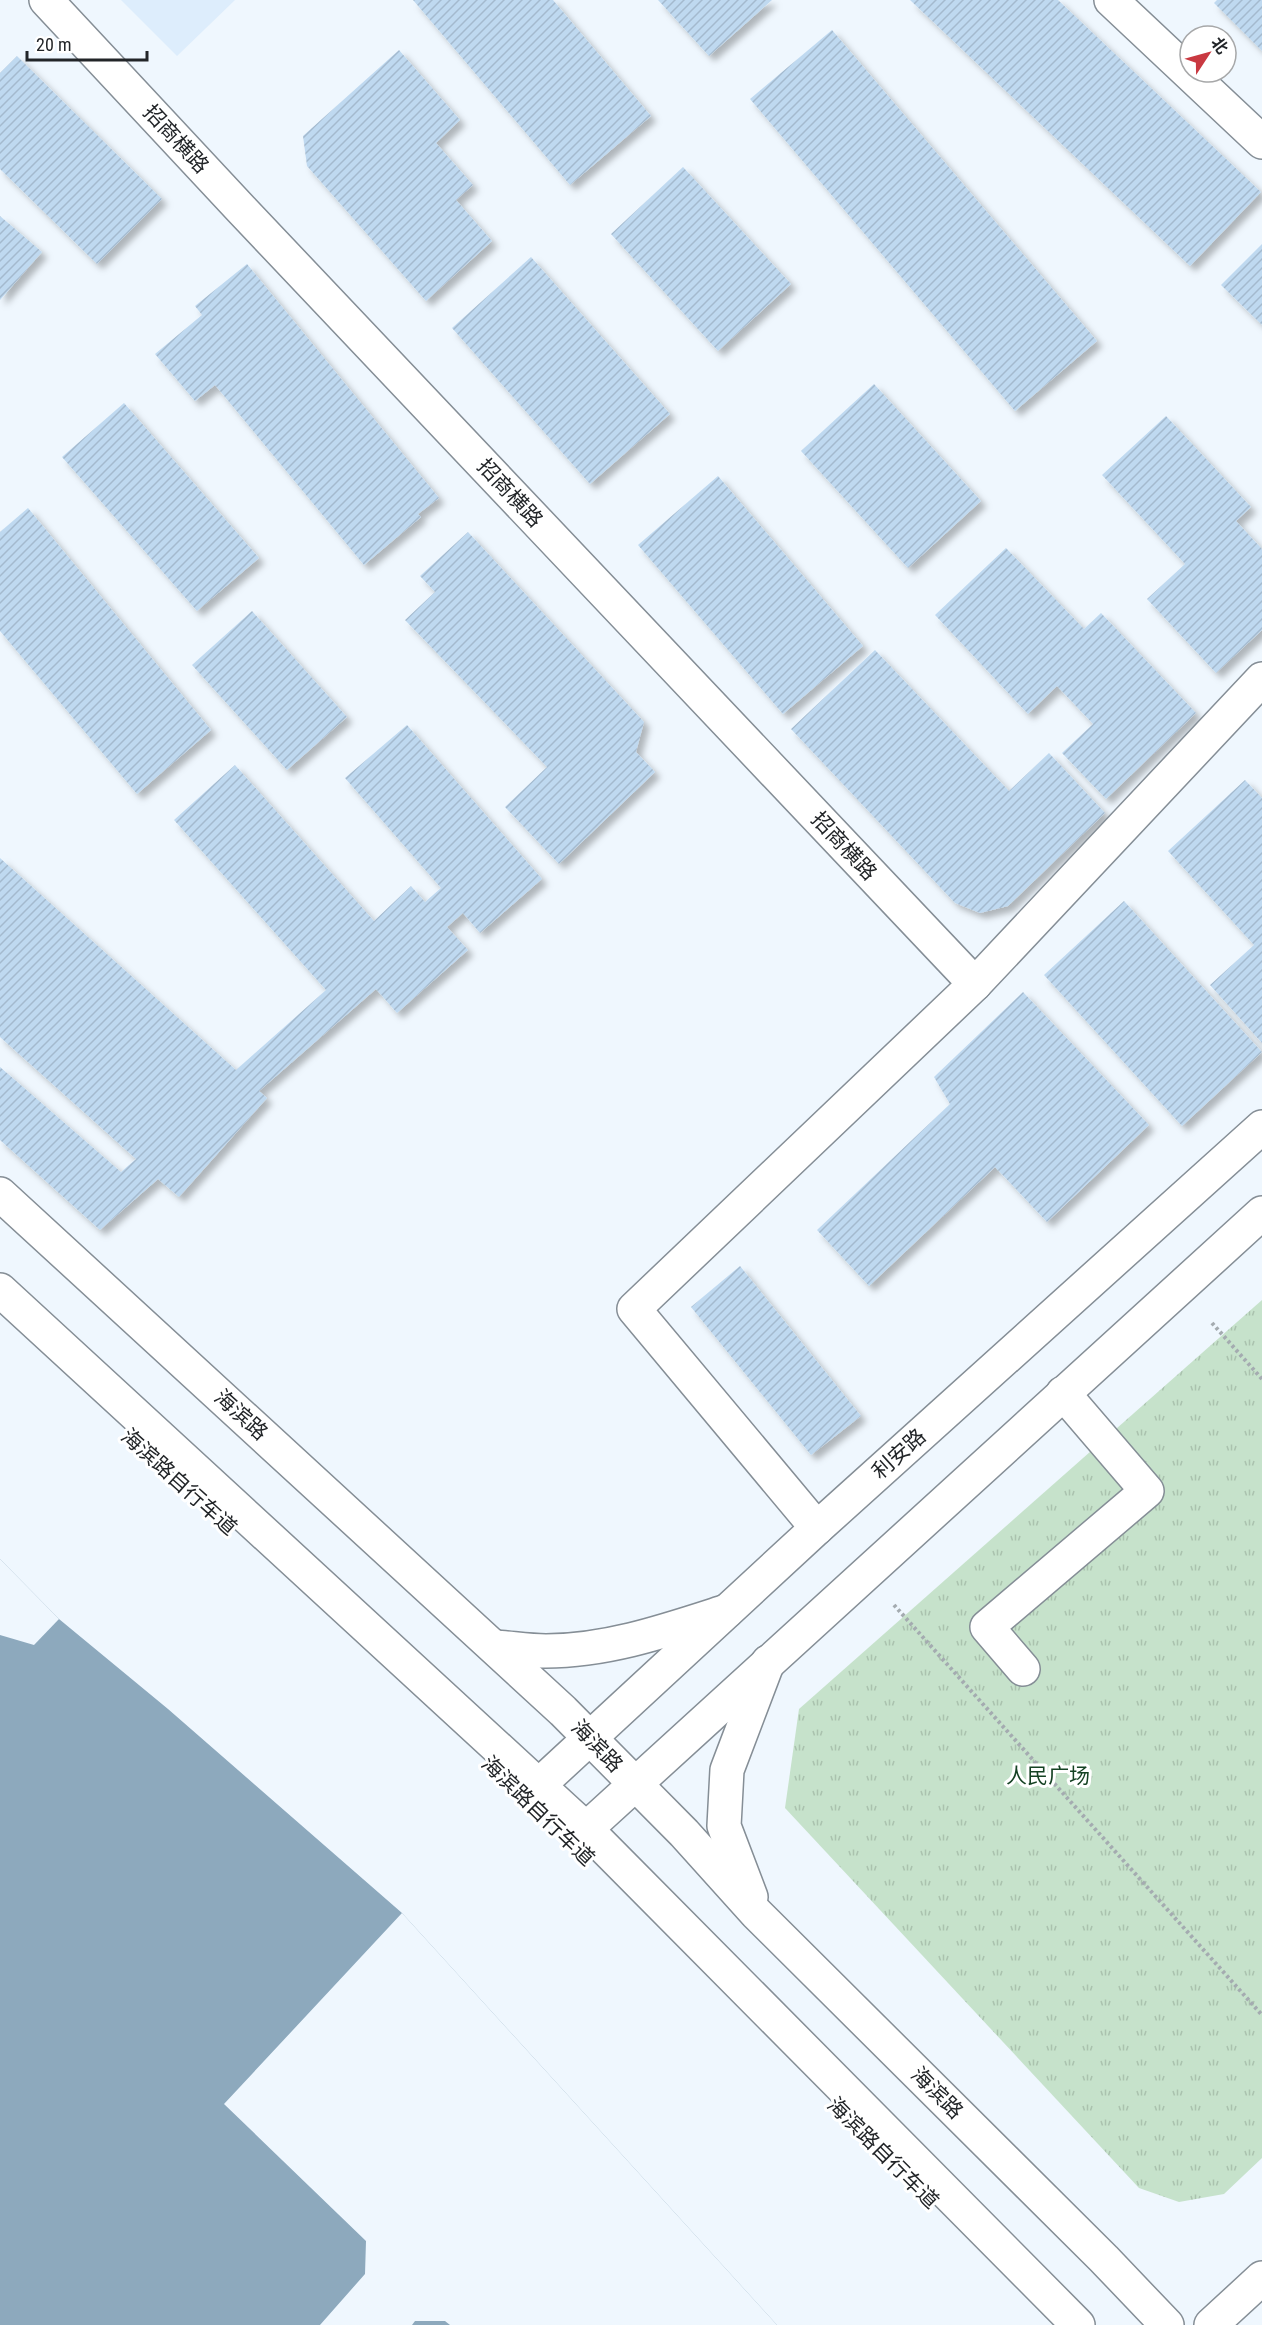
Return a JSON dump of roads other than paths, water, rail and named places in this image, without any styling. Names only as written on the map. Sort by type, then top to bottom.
[{"type":"street","name":"招商横路","points":[[46,0],[975,984]]},
{"type":"street","points":[[1112,0],[1262,142]]},
{"type":"street","points":[[817,1528],[634,1309],[975,984],[1262,679]]},
{"type":"street","name":"利安路","points":[[539,1785],[817,1528],[1262,1127]]},
{"type":"street","name":"海滨路","points":[[0,1194],[564,1711],[634,1785],[684,1833],[756,1913],[1096,2251],[1167,2325]]},
{"type":"street","points":[[586,1830],[1262,1213]]},
{"type":"street","points":[[0,1290],[586,1830],[1078,2325]]},
{"type":"street","points":[[1023,1669],[987,1627],[1147,1491],[1063,1393]]},
{"type":"street","points":[[495,1647],[546,1651],[608,1644],[646,1637],[726,1611]]},
{"type":"street","points":[[756,1913],[724,1826],[727,1770],[768,1662]]},
{"type":"street","points":[[1211,2325],[1262,2278]]},
{"type":"park label","name":"人民广场","points":[[1048,1776]]}]
